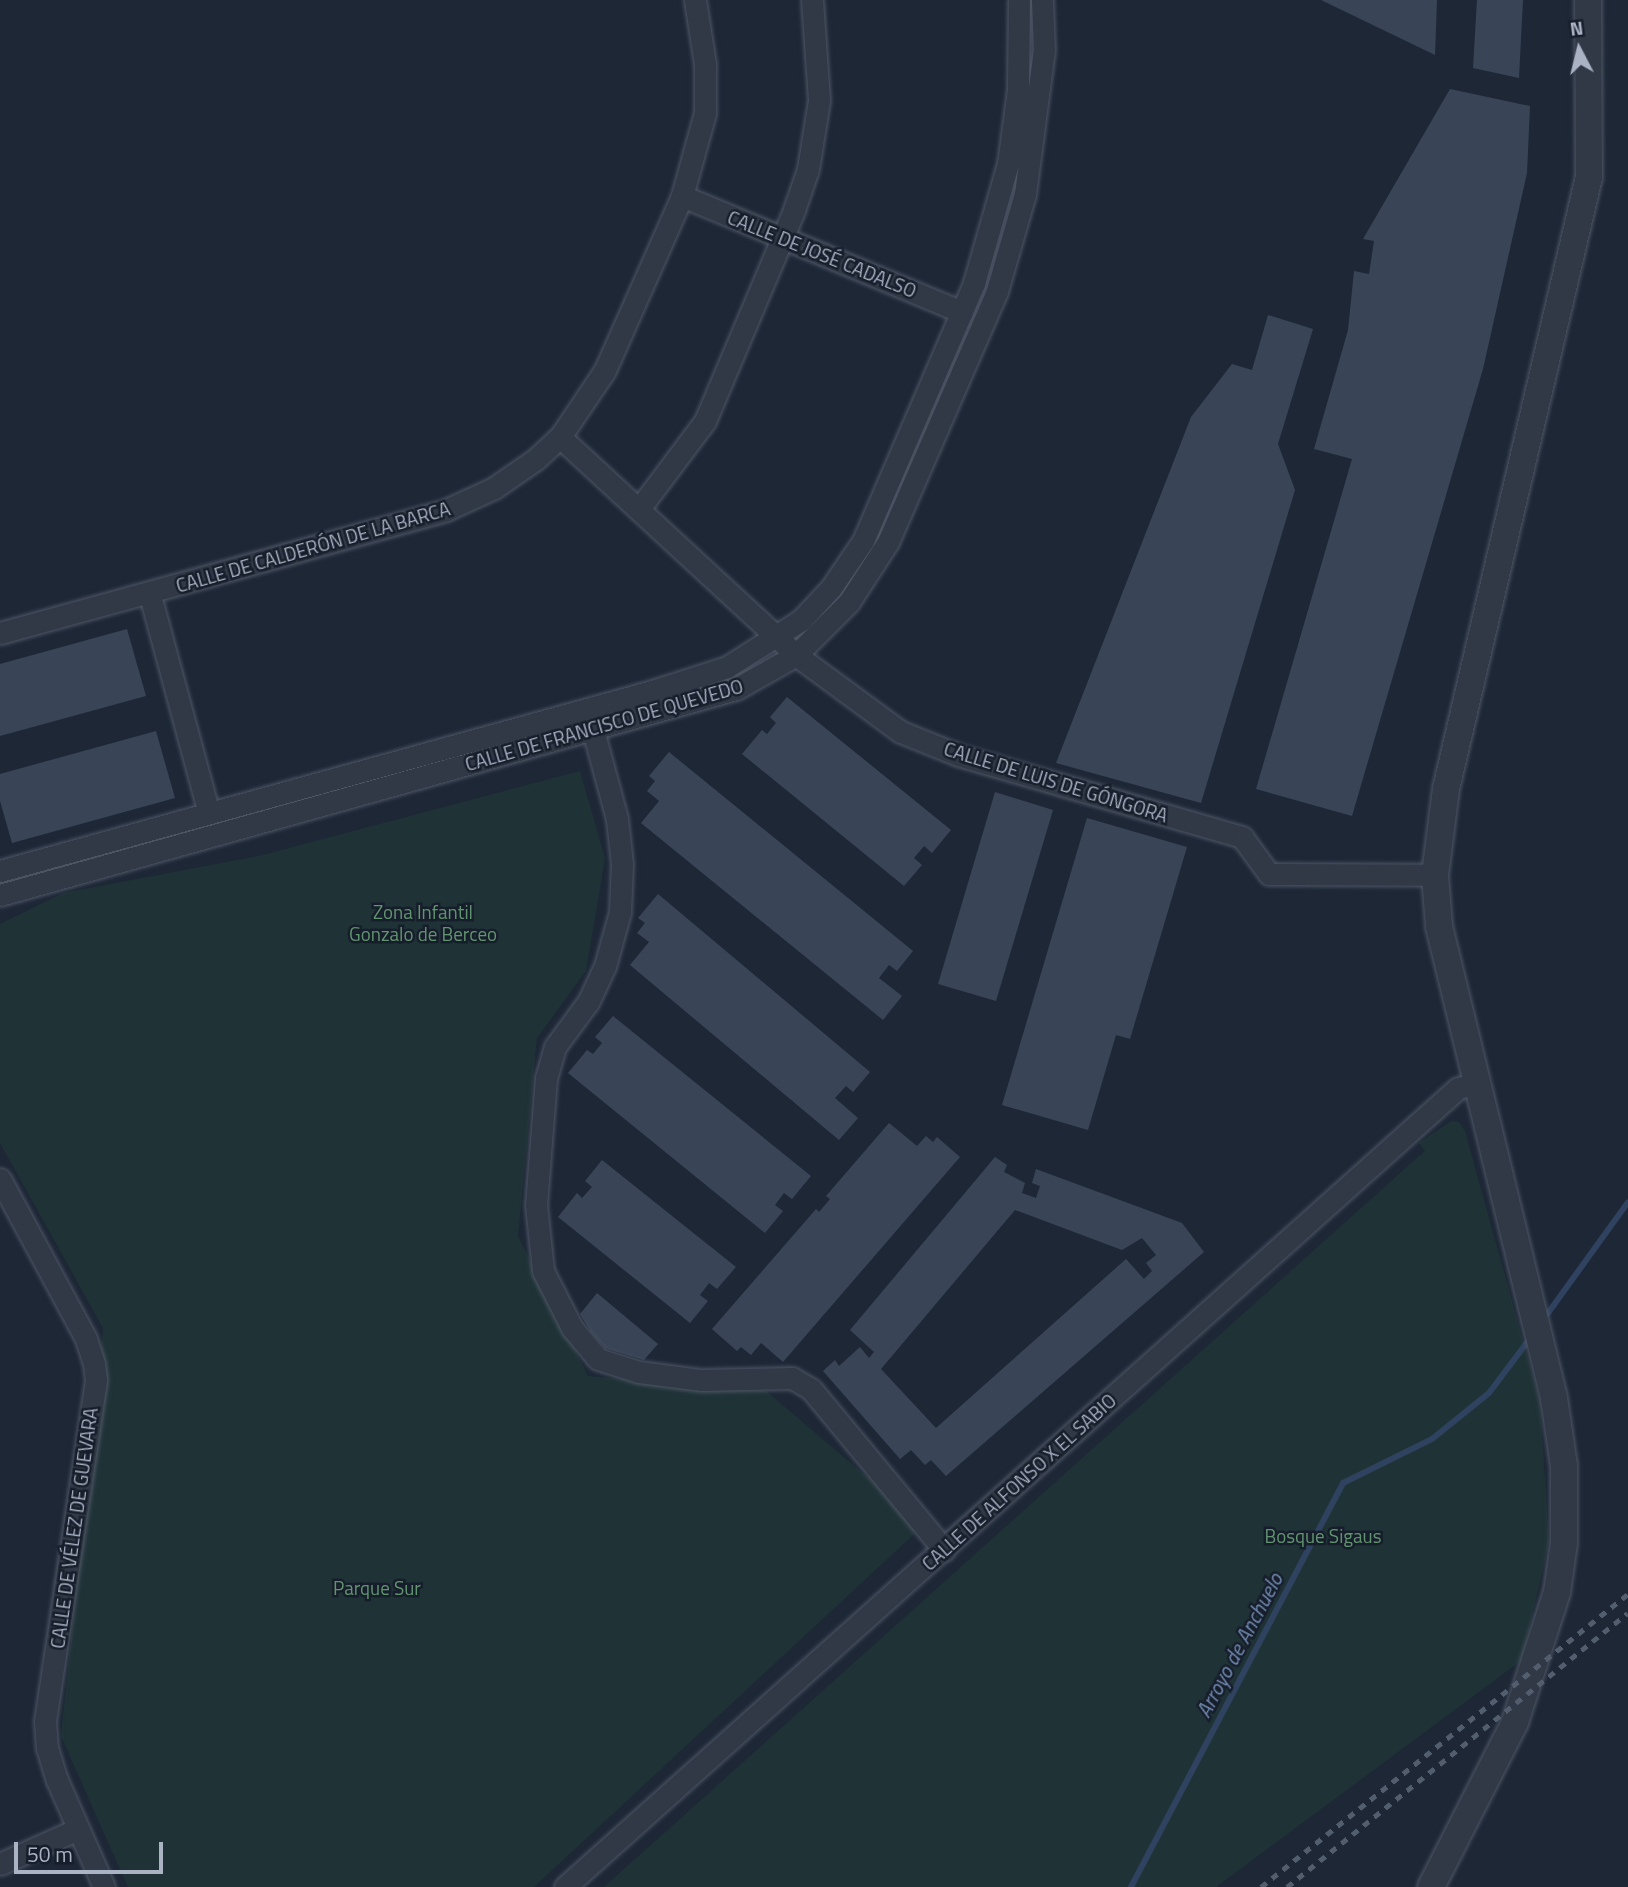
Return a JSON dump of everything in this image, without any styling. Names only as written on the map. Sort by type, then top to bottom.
[{"type":"street","name":"CALLE DE CALDERÓN DE LA BARCA","points":[[0,633],[150,595],[446,510],[494,488],[559,437],[605,370],[682,196],[705,113],[705,64],[695,0]]},
{"type":"street","points":[[639,509],[705,421],[784,238],[808,169],[819,100],[812,0]]},
{"type":"street","name":"CALLE DE FRANCISCO DE QUEVEDO","points":[[0,871],[665,687],[727,667],[778,636],[831,588],[863,541],[962,312],[1008,164],[1018,90],[1019,0]]},
{"type":"street","name":"CALLE DE FRANCISCO DE QUEVEDO","points":[[0,895],[736,689],[796,654],[849,602],[888,542],[997,291],[1026,194],[1044,50],[1042,0]]},
{"type":"street","points":[[1431,1887],[1515,1722],[1557,1592],[1564,1544],[1564,1465],[1547,1364],[1439,926],[1435,875],[1447,789],[1589,177],[1588,0]]},
{"type":"street","name":"CALLE DE JOSÉ CADALSO","points":[[682,196],[962,312]]},
{"type":"street","name":"CALLE DE LUIS DE GÓNGORA","points":[[559,437],[796,654],[901,732],[958,755],[1242,837],[1269,874],[1435,875]]},
{"type":"street","points":[[150,595],[209,813]]},
{"type":"street","points":[[593,730],[617,819],[622,864],[620,912],[605,966],[588,1002],[555,1047],[546,1078],[536,1205],[543,1271],[572,1328],[598,1359],[639,1371],[701,1380],[792,1378],[811,1389],[944,1550]]},
{"type":"street","name":"CALLE DE ALFONSO X EL SABIO","points":[[565,1887],[1458,1088],[1476,1084]]},
{"type":"street","name":"CALLE DE VÉLEZ DE GUEVARA","points":[[0,1178],[86,1339],[95,1372],[45,1721],[47,1748],[104,1887]]},
{"type":"street","points":[[0,1864],[78,1829]]},
{"type":"green space","name":"Parque Sur","points":[[580,771],[605,858],[586,971],[537,1038],[518,1236],[588,1376],[766,1391],[924,1525],[534,1887],[128,1887],[61,1736],[103,1328],[0,1143],[0,924],[63,893],[259,856]]},
{"type":"green space","name":"Bosque Sigaus","points":[[1451,1121],[1459,1122],[1465,1131],[1540,1402],[1549,1542],[1522,1660],[1216,1887],[604,1887],[1425,1151],[1419,1143]]},
{"type":"building","points":[[1321,0],[1437,0],[1435,55]]},
{"type":"building","points":[[1477,0],[1523,0],[1519,78],[1473,68]]},
{"type":"building","points":[[1450,89],[1530,106],[1527,173],[1483,369],[1352,816],[1256,789],[1352,459],[1314,449],[1348,330],[1354,271],[1369,274],[1374,241],[1363,239]]},
{"type":"building","points":[[1268,315],[1313,329],[1278,444],[1295,490],[1201,803],[1056,763],[1191,417],[1232,364],[1252,370]]},
{"type":"building","points":[[127,629],[146,696],[0,736],[0,664]]},
{"type":"building","points":[[787,697],[951,830],[932,853],[924,846],[914,858],[922,865],[904,886],[742,754],[762,730],[767,734],[776,723],[770,717]]},
{"type":"building","points":[[156,731],[175,798],[12,843],[0,801],[0,774]]},
{"type":"building","points":[[669,752],[913,951],[897,971],[889,965],[879,978],[902,996],[883,1020],[641,823],[659,801],[647,791],[655,781],[649,776]]},
{"type":"building","points":[[995,792],[1053,810],[996,1001],[938,984]]},
{"type":"building","points":[[1087,818],[1187,847],[1130,1039],[1116,1035],[1088,1130],[1002,1105]]},
{"type":"building","points":[[658,894],[870,1072],[853,1092],[846,1086],[835,1098],[858,1118],[839,1140],[630,965],[649,942],[637,933],[645,923],[638,918]]},
{"type":"building","points":[[613,1016],[811,1176],[792,1199],[784,1193],[775,1205],[783,1211],[765,1233],[568,1073],[587,1050],[593,1054],[602,1043],[595,1037]]},
{"type":"building","points":[[889,1123],[917,1146],[926,1136],[933,1142],[937,1137],[960,1157],[783,1362],[761,1343],[751,1355],[741,1347],[737,1351],[712,1329],[816,1209],[819,1212],[830,1199],[826,1196]]},
{"type":"building","points":[[995,1157],[1007,1165],[1004,1172],[1025,1183],[1022,1193],[1036,1198],[1040,1186],[1032,1183],[1036,1169],[1182,1223],[1204,1252],[946,1476],[931,1460],[925,1465],[911,1450],[900,1459],[823,1371],[835,1360],[839,1366],[860,1347],[869,1358],[874,1352],[850,1330]],"holes":[[[1015,1210],[1122,1250],[1142,1238],[1156,1255],[1146,1263],[1152,1271],[1144,1279],[1126,1259],[936,1428],[881,1369]]]},
{"type":"building","points":[[602,1160],[736,1267],[717,1289],[709,1283],[700,1295],[708,1301],[690,1323],[558,1217],[577,1193],[582,1198],[592,1187],[585,1181]]},
{"type":"building","points":[[597,1293],[658,1344],[644,1360],[605,1348],[591,1332],[580,1314]]},
{"type":"waterway","name":"Arroyo de Anchuelo","points":[[1543,1320],[1628,1202]]},
{"type":"waterway","name":"Arroyo de Anchuelo","points":[[1131,1887],[1343,1483],[1432,1439],[1489,1393],[1531,1337]]},
{"type":"railway","points":[[1261,1887],[1628,1594]]},
{"type":"railway","points":[[1287,1887],[1628,1613]]},
{"type":"park label","name":"Zona Infantil Gonzalo de Berceo","points":[[423,923]]}]
